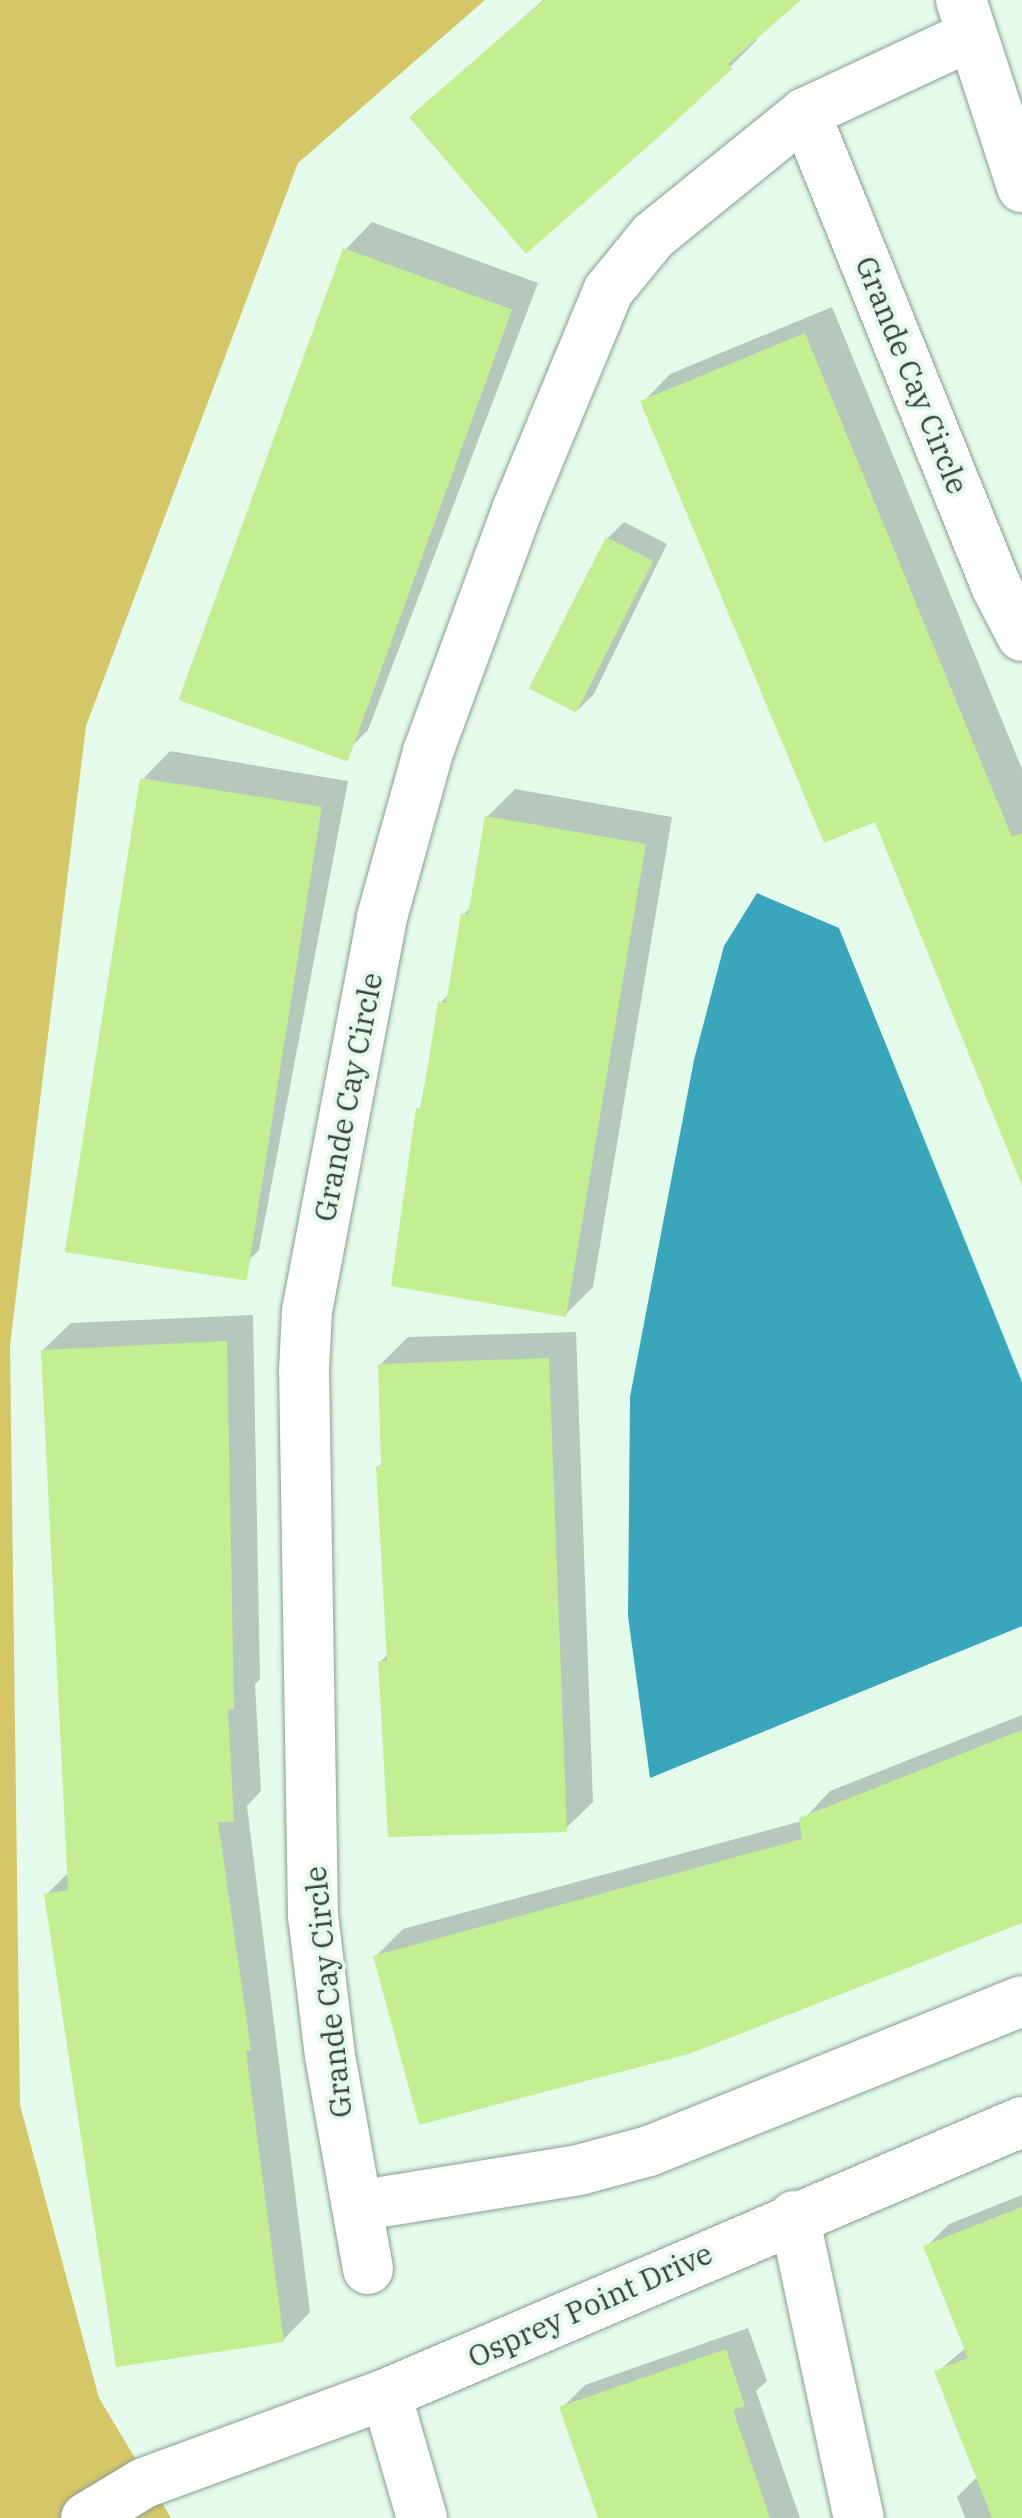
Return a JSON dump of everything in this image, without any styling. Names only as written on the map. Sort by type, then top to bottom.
[{"type":"street","name":"Grande Cay Circle","points":[[368,2269],[330,2056],[313,1916],[304,1370],[307,1311],[382,917],[428,752],[517,510],[608,291],[653,236],[804,114],[967,17]]},
{"type":"street","points":[[967,17],[1011,118],[1022,187]]},
{"type":"street","name":"Grande Cay Circle","points":[[804,114],[997,588],[1022,636]]},
{"type":"street","points":[[357,2206],[579,2170],[649,2151],[1022,2002]]},
{"type":"street","name":"Osprey Point Drive","points":[[86,2518],[144,2483],[386,2394],[794,2216],[1022,2122]]},
{"type":"street","points":[[794,2216],[860,2518]]},
{"type":"street","points":[[386,2394],[422,2518]]},
{"type":"shaded area","points":[[0,0],[485,0],[298,163],[86,726],[10,1345],[20,2105],[99,2398],[171,2518],[0,2518]]},
{"type":"water","points":[[757,893],[839,928],[1022,1382],[1022,1626],[650,1778],[628,1616],[630,1397],[694,1060],[724,946]]},
{"type":"building","points":[[544,0],[801,0],[728,64],[732,69],[664,132],[526,254],[409,117]]},
{"type":"building","points":[[343,248],[512,310],[348,762],[178,700]]},
{"type":"building","points":[[805,333],[1012,837],[1022,833],[1022,1186],[875,822],[824,843],[640,401]]},
{"type":"building","points":[[606,537],[653,561],[576,713],[529,688]]},
{"type":"building","points":[[140,778],[322,807],[247,1281],[65,1252]]},
{"type":"building","points":[[485,816],[646,844],[566,1317],[391,1286],[416,1108],[421,1109],[438,1001],[446,1003],[461,913],[468,915]]},
{"type":"building","points":[[227,1341],[234,1709],[228,1710],[234,1822],[218,1822],[251,2050],[246,2051],[284,2342],[116,2367],[44,1894],[68,1890],[41,1350]]},
{"type":"building","points":[[549,1358],[567,1832],[388,1837],[378,1661],[387,1661],[376,1466],[381,1466],[378,1364]]},
{"type":"building","points":[[1022,1730],[1022,1923],[689,2054],[419,2125],[373,1956],[802,1839],[799,1818]]},
{"type":"building","points":[[1022,2207],[1022,2518],[992,2518],[934,2371],[968,2358],[923,2246]]},
{"type":"building","points":[[726,2349],[745,2406],[733,2410],[770,2518],[598,2518],[559,2407]]}]
